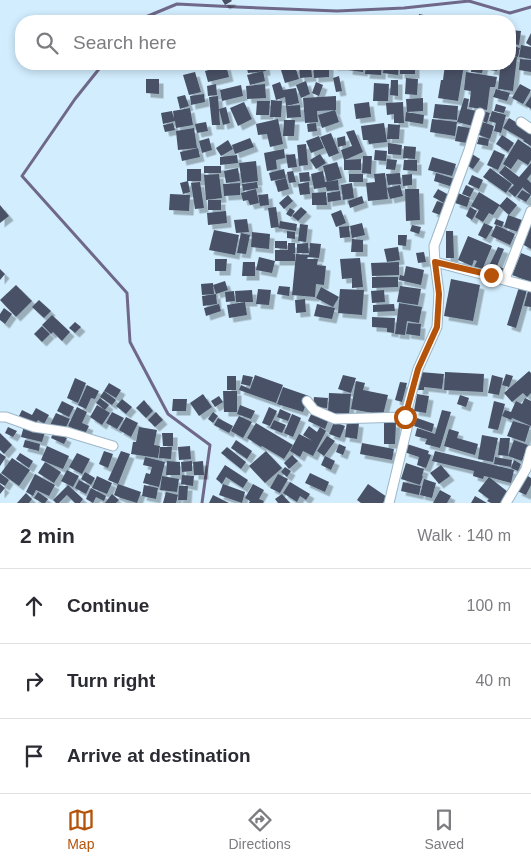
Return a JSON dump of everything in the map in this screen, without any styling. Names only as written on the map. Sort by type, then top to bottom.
[{"type":"street","points":[[389,503],[408,424],[405,417],[418,369],[437,327],[439,294],[434,246],[469,150],[480,112]]},
{"type":"street","points":[[521,122],[531,129]]},
{"type":"street","points":[[505,279],[531,211]]},
{"type":"street","points":[[435,262],[531,286]]},
{"type":"street","points":[[307,401],[314,410],[334,419],[405,417]]},
{"type":"street","points":[[0,417],[6,417],[34,427],[68,432],[113,446]]},
{"type":"street","points":[[506,503],[528,470],[531,450]]},
{"type":"building","points":[[222,0],[231,0],[232,1],[225,5]]},
{"type":"building","points":[[516,30],[521,31],[519,45],[516,44]]},
{"type":"building","points":[[531,33],[531,46],[526,43]]},
{"type":"building","points":[[521,45],[531,47],[531,59],[519,57]]},
{"type":"building","points":[[516,47],[520,48],[518,57],[516,56]]},
{"type":"building","points":[[520,59],[531,60],[531,72],[519,70]]},
{"type":"building","points":[[227,70],[229,77],[208,82],[205,71]]},
{"type":"building","points":[[247,70],[266,71],[248,73]]},
{"type":"building","points":[[281,70],[296,70],[299,79],[285,83]]},
{"type":"building","points":[[299,70],[311,70],[312,77],[300,78]]},
{"type":"building","points":[[313,70],[329,70],[329,77],[314,78]]},
{"type":"building","points":[[365,70],[381,70],[381,75],[365,74]]},
{"type":"building","points":[[383,70],[398,70],[398,75],[383,73]]},
{"type":"building","points":[[400,70],[415,70],[415,74],[400,74]]},
{"type":"building","points":[[444,70],[463,70],[458,101],[438,98],[441,80],[443,80]]},
{"type":"building","points":[[471,70],[483,70],[482,73],[471,72]]},
{"type":"building","points":[[500,70],[515,70],[513,91],[498,89]]},
{"type":"building","points":[[263,71],[265,81],[250,85],[247,75]]},
{"type":"building","points":[[195,72],[201,92],[189,95],[183,75]]},
{"type":"building","points":[[466,72],[497,77],[495,87],[490,87],[487,110],[469,107],[471,91],[464,90]]},
{"type":"building","points":[[339,76],[342,91],[336,92],[333,78]]},
{"type":"building","points":[[406,78],[418,79],[417,95],[405,94]]},
{"type":"building","points":[[146,79],[159,79],[159,94],[146,93]]},
{"type":"building","points":[[391,80],[398,80],[398,96],[390,95]]},
{"type":"building","points":[[306,81],[310,94],[301,98],[296,85]]},
{"type":"building","points":[[280,82],[283,90],[296,88],[299,103],[286,106],[285,97],[276,100],[272,85]]},
{"type":"building","points":[[316,82],[323,85],[319,96],[312,93]]},
{"type":"building","points":[[374,83],[389,84],[388,101],[373,101]]},
{"type":"building","points":[[216,84],[217,95],[208,96],[207,86]]},
{"type":"building","points":[[265,84],[266,98],[247,99],[246,86]]},
{"type":"building","points":[[520,84],[531,90],[523,104],[512,98]]},
{"type":"building","points":[[241,85],[243,96],[222,101],[220,90]]},
{"type":"building","points":[[496,89],[510,93],[507,101],[493,97]]},
{"type":"building","points":[[204,94],[205,102],[191,105],[190,96]]},
{"type":"building","points":[[185,95],[189,106],[180,109],[177,97]]},
{"type":"building","points":[[218,96],[220,125],[212,125],[209,97]]},
{"type":"building","points":[[336,96],[336,110],[317,111],[318,122],[305,123],[303,98]]},
{"type":"building","points":[[531,96],[531,109],[525,105]]},
{"type":"building","points":[[423,98],[423,111],[407,112],[406,99]]},
{"type":"building","points":[[464,98],[469,99],[467,109],[477,111],[473,126],[457,122]]},
{"type":"building","points":[[271,100],[282,101],[281,117],[270,117]]},
{"type":"building","points":[[257,101],[270,101],[269,115],[256,115]]},
{"type":"building","points":[[244,102],[252,119],[238,126],[230,108]]},
{"type":"building","points":[[369,102],[371,117],[356,119],[354,104]]},
{"type":"building","points":[[403,102],[404,123],[394,123],[394,114],[387,115],[386,103]]},
{"type":"building","points":[[435,104],[458,106],[457,120],[433,118]]},
{"type":"building","points":[[496,104],[506,107],[504,113],[494,111]]},
{"type":"building","points":[[300,105],[301,117],[287,118],[286,106]]},
{"type":"building","points":[[226,107],[230,123],[223,125],[219,109]]},
{"type":"building","points":[[190,108],[193,125],[176,128],[175,121],[163,124],[161,113],[172,111],[174,119],[173,111]]},
{"type":"building","points":[[335,110],[339,122],[322,128],[318,115]]},
{"type":"building","points":[[483,111],[490,113],[487,123],[480,120]]},
{"type":"building","points":[[492,111],[506,115],[501,133],[494,131],[496,123],[489,121]]},
{"type":"building","points":[[406,112],[424,115],[423,124],[405,121]]},
{"type":"building","points":[[509,118],[531,131],[531,146],[503,128]]},
{"type":"building","points":[[278,119],[283,144],[270,147],[267,134],[258,135],[256,124]]},
{"type":"building","points":[[432,119],[457,122],[455,136],[430,132]]},
{"type":"building","points":[[284,120],[295,120],[294,136],[283,136]]},
{"type":"building","points":[[480,121],[494,126],[490,139],[476,134]]},
{"type":"building","points":[[206,122],[208,131],[197,133],[195,124]]},
{"type":"building","points":[[173,123],[175,130],[165,132],[163,125]]},
{"type":"building","points":[[316,123],[317,131],[308,132],[307,124]]},
{"type":"building","points":[[384,123],[387,142],[369,144],[368,140],[363,140],[361,126]]},
{"type":"building","points":[[388,124],[400,125],[399,139],[387,139]]},
{"type":"building","points":[[458,126],[470,128],[467,143],[455,141]]},
{"type":"building","points":[[194,128],[197,148],[178,150],[176,131]]},
{"type":"building","points":[[354,130],[363,152],[345,160],[361,159],[361,170],[344,170],[341,150],[352,146],[346,132]]},
{"type":"building","points":[[331,133],[339,153],[329,157],[320,137]]},
{"type":"building","points":[[502,135],[514,143],[508,152],[496,144]]},
{"type":"building","points":[[319,136],[324,148],[311,153],[306,141]]},
{"type":"building","points":[[345,136],[346,145],[338,147],[337,138]]},
{"type":"building","points":[[479,137],[489,139],[488,146],[477,144]]},
{"type":"building","points":[[209,138],[212,150],[202,153],[199,141]]},
{"type":"building","points":[[250,138],[254,147],[235,154],[232,145]]},
{"type":"building","points":[[518,139],[531,148],[531,160],[528,165],[518,159],[511,169],[503,164]]},
{"type":"building","points":[[228,140],[233,149],[221,156],[216,148]]},
{"type":"building","points":[[388,143],[402,145],[401,155],[388,154]]},
{"type":"building","points":[[306,144],[308,165],[299,166],[297,145]]},
{"type":"building","points":[[404,146],[416,147],[415,159],[403,158]]},
{"type":"building","points":[[198,148],[200,157],[182,161],[180,152]]},
{"type":"building","points":[[284,149],[285,158],[276,160],[277,169],[267,171],[264,153]]},
{"type":"building","points":[[375,150],[387,151],[386,161],[374,160]]},
{"type":"building","points":[[494,150],[505,155],[498,170],[487,165]]},
{"type":"building","points":[[295,154],[297,167],[288,168],[286,155]]},
{"type":"building","points":[[320,154],[326,163],[316,169],[310,160]]},
{"type":"building","points":[[472,154],[480,159],[473,169],[465,164]]},
{"type":"building","points":[[237,155],[238,163],[220,165],[220,157]]},
{"type":"building","points":[[363,156],[372,156],[371,174],[362,173]]},
{"type":"building","points":[[432,157],[456,164],[452,176],[428,170]]},
{"type":"building","points":[[387,159],[397,160],[395,170],[386,169]]},
{"type":"building","points":[[404,160],[417,160],[417,171],[403,170]]},
{"type":"building","points":[[256,161],[258,181],[242,183],[239,163]]},
{"type":"building","points":[[337,162],[342,178],[327,182],[323,166]]},
{"type":"building","points":[[531,163],[531,174],[527,179],[531,183],[531,195],[523,187],[515,197],[508,191],[514,185],[499,173],[505,166],[519,177]]},
{"type":"building","points":[[204,166],[221,166],[221,173],[204,173]]},
{"type":"building","points":[[238,168],[240,181],[226,183],[224,171]]},
{"type":"building","points":[[490,168],[512,184],[506,193],[483,177]]},
{"type":"building","points":[[187,169],[201,169],[201,181],[187,181]]},
{"type":"building","points":[[284,169],[286,178],[271,181],[269,173]]},
{"type":"building","points":[[293,171],[296,182],[289,183],[287,172]]},
{"type":"building","points":[[323,171],[325,182],[338,180],[339,190],[327,191],[326,187],[314,189],[311,174]]},
{"type":"building","points":[[309,172],[310,181],[300,182],[299,173]]},
{"type":"building","points":[[385,173],[388,199],[368,201],[366,183],[375,182],[374,174]]},
{"type":"building","points":[[400,173],[401,184],[388,185],[386,174]]},
{"type":"building","points":[[436,173],[455,179],[453,187],[434,181]]},
{"type":"building","points":[[219,174],[222,198],[206,200],[204,175]]},
{"type":"building","points":[[349,174],[363,174],[363,182],[349,182]]},
{"type":"building","points":[[412,174],[412,185],[403,186],[402,175]]},
{"type":"building","points":[[472,175],[483,180],[479,189],[468,184]]},
{"type":"building","points":[[286,178],[289,189],[278,192],[275,181]]},
{"type":"building","points":[[188,181],[190,192],[183,194],[180,183]]},
{"type":"building","points":[[200,182],[204,208],[195,209],[191,183]]},
{"type":"building","points":[[257,182],[258,188],[243,191],[242,184]]},
{"type":"building","points":[[309,182],[310,194],[300,195],[298,184]]},
{"type":"building","points":[[240,183],[240,195],[224,196],[223,184]]},
{"type":"building","points":[[352,183],[354,198],[343,200],[341,185]]},
{"type":"building","points":[[400,185],[403,196],[390,199],[387,188]]},
{"type":"building","points":[[466,185],[474,189],[470,197],[462,194]]},
{"type":"building","points":[[256,189],[259,203],[250,205],[248,200],[243,201],[241,193]]},
{"type":"building","points":[[405,189],[419,189],[420,220],[406,221]]},
{"type":"building","points":[[438,189],[449,195],[444,203],[433,197]]},
{"type":"building","points":[[522,190],[531,195],[526,202],[517,197]]},
{"type":"building","points":[[340,191],[341,200],[328,202],[327,193]]},
{"type":"building","points":[[326,192],[327,205],[312,205],[312,193]]},
{"type":"building","points":[[479,192],[500,205],[507,197],[517,205],[509,215],[499,206],[493,215],[489,213],[483,222],[475,217],[479,210],[471,206]]},
{"type":"building","points":[[458,193],[470,198],[467,207],[455,203]]},
{"type":"building","points":[[170,194],[190,195],[189,211],[169,210]]},
{"type":"building","points":[[268,194],[269,205],[260,206],[258,195]]},
{"type":"building","points":[[288,195],[293,201],[284,209],[279,203]]},
{"type":"building","points":[[362,196],[364,203],[350,208],[348,201]]},
{"type":"building","points":[[208,200],[221,200],[221,210],[208,210]]},
{"type":"building","points":[[437,201],[445,204],[440,215],[432,212]]},
{"type":"building","points":[[0,205],[9,216],[0,223]]},
{"type":"building","points":[[276,207],[279,227],[271,228],[268,208]]},
{"type":"building","points":[[301,207],[307,212],[298,221],[292,216]]},
{"type":"building","points":[[470,207],[477,211],[472,220],[466,216]]},
{"type":"building","points":[[290,208],[295,211],[291,217],[286,214]]},
{"type":"building","points":[[341,210],[346,223],[336,227],[331,214]]},
{"type":"building","points":[[226,211],[227,223],[208,225],[207,213]]},
{"type":"building","points":[[508,215],[522,220],[518,232],[504,227]]},
{"type":"building","points":[[247,219],[249,232],[236,233],[234,220]]},
{"type":"building","points":[[496,219],[504,222],[502,227],[494,224]]},
{"type":"building","points":[[531,219],[531,249],[522,244],[528,234],[524,231]]},
{"type":"building","points":[[280,221],[297,224],[296,231],[279,227]]},
{"type":"building","points":[[362,223],[365,235],[352,238],[350,226]]},
{"type":"building","points":[[484,223],[493,227],[486,239],[478,235]]},
{"type":"building","points":[[300,224],[308,225],[306,242],[298,241]]},
{"type":"building","points":[[412,225],[421,227],[419,234],[410,231]]},
{"type":"building","points":[[496,225],[515,234],[510,245],[491,236]]},
{"type":"building","points":[[349,226],[350,237],[340,238],[339,227]]},
{"type":"building","points":[[214,230],[239,235],[235,255],[209,250]]},
{"type":"building","points":[[287,231],[295,232],[295,239],[287,238]]},
{"type":"building","points":[[446,231],[453,231],[454,258],[446,258]]},
{"type":"building","points":[[252,232],[270,234],[269,249],[251,247]]},
{"type":"building","points":[[241,233],[250,235],[246,254],[237,253]]},
{"type":"building","points":[[398,235],[407,235],[406,246],[398,245]]},
{"type":"building","points":[[468,236],[492,246],[482,270],[474,267],[477,261],[474,260],[472,266],[458,260]]},
{"type":"building","points":[[352,239],[363,240],[363,252],[351,252]]},
{"type":"building","points":[[275,241],[287,241],[287,249],[275,248]]},
{"type":"building","points":[[288,243],[295,243],[295,253],[293,253],[295,254],[295,261],[275,261],[275,250],[288,250]]},
{"type":"building","points":[[308,243],[309,253],[297,253],[297,244]]},
{"type":"building","points":[[310,243],[321,244],[319,258],[308,257],[307,259],[318,259],[317,265],[326,266],[324,285],[316,284],[315,297],[292,295],[296,254],[309,255]]},
{"type":"building","points":[[398,247],[400,260],[387,262],[384,249]]},
{"type":"building","points":[[498,247],[504,249],[497,266],[508,270],[504,278],[487,270]]},
{"type":"building","points":[[424,252],[426,262],[418,263],[416,253]]},
{"type":"building","points":[[521,253],[531,257],[531,282],[512,275]]},
{"type":"building","points":[[259,257],[275,261],[272,273],[256,270]]},
{"type":"building","points":[[360,258],[363,287],[352,288],[352,278],[342,279],[340,259]]},
{"type":"building","points":[[215,259],[227,259],[226,271],[215,271]]},
{"type":"building","points":[[243,262],[255,262],[255,276],[242,276]]},
{"type":"building","points":[[399,262],[399,275],[372,276],[371,263]]},
{"type":"building","points":[[406,266],[424,270],[421,285],[399,280],[400,275],[404,276]]},
{"type":"building","points":[[0,269],[5,274],[0,280]]},
{"type":"building","points":[[372,277],[398,277],[398,287],[372,288]]},
{"type":"building","points":[[451,279],[480,285],[473,321],[444,316]]},
{"type":"building","points":[[225,281],[228,290],[216,294],[213,285]]},
{"type":"building","points":[[213,283],[214,294],[202,295],[201,284]]},
{"type":"building","points":[[16,285],[32,301],[16,317],[0,300]]},
{"type":"building","points":[[279,286],[290,287],[289,296],[277,294]]},
{"type":"building","points":[[400,286],[421,289],[418,305],[397,302]]},
{"type":"building","points":[[321,287],[339,297],[333,307],[316,298]]},
{"type":"building","points":[[519,287],[527,290],[516,328],[507,325]]},
{"type":"building","points":[[258,289],[271,290],[269,305],[256,304]]},
{"type":"building","points":[[340,289],[364,290],[362,315],[338,313]]},
{"type":"building","points":[[252,290],[253,302],[236,302],[235,291]]},
{"type":"building","points":[[384,290],[385,302],[372,303],[371,291]]},
{"type":"building","points":[[234,291],[235,301],[226,302],[225,292]]},
{"type":"building","points":[[528,291],[531,291],[531,307],[524,306]]},
{"type":"building","points":[[216,294],[217,304],[203,306],[202,296]]},
{"type":"building","points":[[305,299],[306,312],[296,313],[295,300]]},
{"type":"building","points":[[39,300],[51,311],[44,318],[32,307]]},
{"type":"building","points":[[245,302],[247,315],[229,318],[227,305]]},
{"type":"building","points":[[399,303],[422,307],[419,323],[407,321],[405,335],[395,334]]},
{"type":"building","points":[[219,304],[221,311],[206,316],[204,308]]},
{"type":"building","points":[[317,304],[335,308],[332,319],[314,316]]},
{"type":"building","points":[[394,304],[395,311],[373,312],[373,305]]},
{"type":"building","points":[[4,308],[12,314],[5,324],[0,320],[0,314]]},
{"type":"building","points":[[52,315],[70,332],[62,341],[42,325]]},
{"type":"building","points":[[372,317],[395,318],[394,333],[387,332],[387,328],[372,327]]},
{"type":"building","points":[[75,322],[81,327],[75,333],[69,328]]},
{"type":"building","points":[[408,323],[421,324],[420,336],[406,334]]},
{"type":"building","points":[[42,326],[50,334],[42,342],[34,334]]},
{"type":"building","points":[[529,371],[531,373],[531,393],[527,397],[523,393],[512,402],[504,393]]},
{"type":"building","points":[[420,372],[444,374],[442,389],[424,387],[424,390],[418,390]]},
{"type":"building","points":[[445,372],[484,374],[483,392],[444,390]]},
{"type":"building","points":[[506,374],[513,376],[509,387],[502,385]]},
{"type":"building","points":[[243,375],[253,377],[250,386],[241,384]]},
{"type":"building","points":[[255,375],[283,385],[276,403],[239,390],[241,385],[250,389]]},
{"type":"building","points":[[343,375],[356,378],[351,393],[338,389]]},
{"type":"building","points":[[492,375],[503,378],[499,395],[488,393]]},
{"type":"building","points":[[227,376],[236,376],[236,390],[227,390]]},
{"type":"building","points":[[75,378],[86,383],[78,403],[67,398]]},
{"type":"building","points":[[356,381],[365,383],[363,390],[388,395],[383,415],[351,409]]},
{"type":"building","points":[[400,382],[407,383],[402,402],[395,400]]},
{"type":"building","points":[[109,383],[121,390],[116,398],[104,391]]},
{"type":"building","points":[[87,385],[99,391],[95,399],[91,398],[86,409],[78,405]]},
{"type":"building","points":[[283,387],[309,396],[303,412],[277,404]]},
{"type":"building","points":[[104,391],[116,400],[112,405],[100,397]]},
{"type":"building","points":[[223,391],[237,391],[237,412],[224,412]]},
{"type":"building","points":[[329,393],[351,394],[349,414],[328,413]]},
{"type":"building","points":[[203,394],[212,407],[199,416],[190,403]]},
{"type":"building","points":[[417,394],[429,396],[426,413],[414,411]]},
{"type":"building","points":[[460,395],[469,398],[466,407],[457,404]]},
{"type":"building","points":[[219,396],[223,402],[215,407],[211,401]]},
{"type":"building","points":[[314,397],[328,398],[327,408],[313,407]]},
{"type":"building","points":[[100,398],[109,405],[105,410],[96,403]]},
{"type":"building","points":[[525,398],[531,401],[531,426],[502,416],[505,410],[511,412],[516,401],[522,404]]},
{"type":"building","points":[[122,399],[132,407],[126,414],[116,406]]},
{"type":"building","points":[[173,399],[187,399],[186,411],[172,411]]},
{"type":"building","points":[[144,400],[153,411],[146,418],[136,408]]},
{"type":"building","points":[[62,401],[74,407],[69,417],[57,411]]},
{"type":"building","points":[[494,401],[505,404],[498,430],[488,428]]},
{"type":"building","points":[[97,405],[110,413],[102,425],[90,417]]},
{"type":"building","points":[[240,405],[255,411],[251,419],[237,414]]},
{"type":"building","points":[[77,407],[87,412],[82,423],[89,426],[85,434],[68,426]]},
{"type":"building","points":[[269,407],[277,411],[270,426],[262,423]]},
{"type":"building","points":[[36,408],[49,415],[44,424],[38,420],[35,425],[19,416],[22,410],[32,415]]},
{"type":"building","points":[[280,409],[291,414],[288,421],[277,417]]},
{"type":"building","points":[[442,410],[451,412],[440,448],[425,444],[427,439],[415,436],[417,428],[435,434]]},
{"type":"building","points":[[112,412],[124,418],[117,429],[106,423]]},
{"type":"building","points":[[156,412],[163,420],[155,427],[148,420]]},
{"type":"building","points":[[213,412],[218,416],[213,423],[208,419]]},
{"type":"building","points":[[312,412],[329,419],[325,429],[308,421]]},
{"type":"building","points":[[56,413],[70,419],[64,431],[50,425]]},
{"type":"building","points":[[292,414],[301,418],[293,437],[284,433]]},
{"type":"building","points":[[239,416],[252,422],[243,438],[231,431]]},
{"type":"building","points":[[126,417],[138,423],[131,437],[119,430]]},
{"type":"building","points":[[218,418],[233,426],[229,433],[214,425]]},
{"type":"building","points":[[417,418],[434,424],[432,432],[414,426]]},
{"type":"building","points":[[274,420],[286,425],[282,433],[270,428]]},
{"type":"building","points":[[347,421],[359,423],[357,439],[345,437]]},
{"type":"building","points":[[513,421],[530,426],[525,442],[507,436]]},
{"type":"building","points":[[334,422],[345,426],[340,438],[329,434]]},
{"type":"building","points":[[384,422],[396,423],[395,444],[384,444]]},
{"type":"building","points":[[256,423],[293,445],[284,459],[247,438]]},
{"type":"building","points":[[24,426],[45,432],[42,442],[21,437]]},
{"type":"building","points":[[309,426],[317,432],[320,427],[326,431],[313,456],[303,451],[300,457],[290,451],[299,434],[313,441],[303,435]]},
{"type":"building","points":[[8,427],[17,431],[13,437],[5,433]]},
{"type":"building","points":[[139,427],[157,430],[154,445],[160,446],[158,458],[131,454]]},
{"type":"building","points":[[449,429],[459,432],[457,438],[478,444],[475,455],[444,446]]},
{"type":"building","points":[[54,431],[67,438],[64,444],[51,438]]},
{"type":"building","points":[[0,433],[12,445],[4,454],[0,450]]},
{"type":"building","points":[[162,433],[173,433],[173,446],[163,446]]},
{"type":"building","points":[[482,435],[498,438],[493,462],[478,459]]},
{"type":"building","points":[[327,436],[335,441],[324,456],[317,451]]},
{"type":"building","points":[[500,438],[510,438],[508,456],[498,455]]},
{"type":"building","points":[[25,440],[40,444],[39,451],[23,447]]},
{"type":"building","points":[[236,440],[252,451],[247,459],[231,448]]},
{"type":"building","points":[[514,440],[528,445],[522,461],[508,456]]},
{"type":"building","points":[[362,443],[394,449],[392,460],[360,454]]},
{"type":"building","points":[[339,444],[346,447],[343,455],[336,452]]},
{"type":"building","points":[[407,444],[429,451],[428,454],[431,455],[426,468],[417,465],[419,457],[404,452]]},
{"type":"building","points":[[47,446],[69,456],[63,469],[41,460]]},
{"type":"building","points":[[190,446],[191,459],[179,460],[178,447]]},
{"type":"building","points":[[160,447],[172,447],[171,459],[159,458]]},
{"type":"building","points":[[227,447],[246,462],[241,469],[221,453]]},
{"type":"building","points":[[104,451],[113,454],[108,468],[99,464]]},
{"type":"building","points":[[121,451],[130,454],[118,484],[108,480]]},
{"type":"building","points":[[266,451],[282,468],[265,483],[249,466]]},
{"type":"building","points":[[435,451],[514,470],[511,483],[484,476],[483,479],[473,476],[474,471],[432,461]]},
{"type":"building","points":[[0,453],[6,457],[0,466]]},
{"type":"building","points":[[20,453],[33,461],[29,468],[16,459]]},
{"type":"building","points":[[77,453],[90,459],[82,474],[69,467]]},
{"type":"building","points":[[292,455],[298,461],[289,469],[284,463]]},
{"type":"building","points":[[325,456],[335,461],[331,470],[321,465]]},
{"type":"building","points":[[145,457],[165,462],[159,487],[143,483],[146,473],[150,474],[152,467],[143,465]]},
{"type":"building","points":[[495,457],[512,460],[511,467],[494,464]]},
{"type":"building","points":[[12,458],[30,470],[19,486],[1,473]]},
{"type":"building","points":[[514,460],[521,464],[518,471],[511,468]]},
{"type":"building","points":[[167,461],[180,462],[180,475],[166,475]]},
{"type":"building","points":[[192,461],[192,471],[182,472],[181,462]]},
{"type":"building","points":[[203,461],[204,475],[194,475],[193,462]]},
{"type":"building","points":[[45,462],[61,472],[54,483],[38,473]]},
{"type":"building","points":[[406,463],[424,469],[420,485],[401,479]]},
{"type":"building","points":[[225,465],[248,480],[243,488],[226,477],[222,484],[216,479]]},
{"type":"building","points":[[441,465],[450,476],[439,484],[430,473]]},
{"type":"building","points":[[285,467],[291,471],[287,477],[281,472]]},
{"type":"building","points":[[67,470],[79,476],[73,487],[61,481]]},
{"type":"building","points":[[85,472],[95,478],[91,485],[81,479]]},
{"type":"building","points":[[0,473],[9,480],[5,486],[0,483]]},
{"type":"building","points":[[310,473],[329,482],[325,492],[305,483]]},
{"type":"building","points":[[35,474],[55,485],[49,496],[36,490],[33,496],[26,492]]},
{"type":"building","points":[[278,474],[288,479],[280,493],[270,488]]},
{"type":"building","points":[[182,475],[194,476],[193,486],[181,484]]},
{"type":"building","points":[[526,475],[531,478],[531,485],[526,495],[517,491]]},
{"type":"building","points":[[97,476],[112,483],[107,494],[92,488]]},
{"type":"building","points":[[162,476],[179,479],[177,492],[160,490]]},
{"type":"building","points":[[489,477],[508,492],[500,503],[487,501],[489,499],[478,491]]},
{"type":"building","points":[[424,479],[436,483],[432,498],[420,495]]},
{"type":"building","points":[[79,480],[90,486],[86,494],[75,488]]},
{"type":"building","points":[[290,482],[310,494],[306,500],[300,496],[297,502],[283,493]]},
{"type":"building","points":[[403,482],[421,486],[419,495],[401,491]]},
{"type":"building","points":[[0,484],[5,488],[0,494]]},
{"type":"building","points":[[118,484],[141,492],[137,503],[114,495]]},
{"type":"building","points":[[223,484],[245,492],[242,503],[219,495]]},
{"type":"building","points":[[253,484],[264,490],[259,499],[264,501],[263,503],[249,503],[250,501],[245,498]]},
{"type":"building","points":[[368,484],[387,497],[383,503],[361,503],[357,500]]},
{"type":"building","points":[[68,485],[83,499],[80,503],[75,503],[67,495],[59,503],[56,503],[53,500]]},
{"type":"building","points":[[144,485],[158,488],[156,499],[142,496]]},
{"type":"building","points":[[179,486],[188,486],[187,500],[178,500]]},
{"type":"building","points":[[91,488],[106,496],[104,501],[96,497],[93,503],[86,499]]},
{"type":"building","points":[[440,490],[451,496],[447,503],[433,503]]},
{"type":"building","points":[[38,492],[48,499],[45,503],[34,498]]},
{"type":"building","points":[[166,492],[178,495],[176,503],[163,503]]},
{"type":"building","points":[[26,493],[32,499],[29,503],[17,503]]},
{"type":"building","points":[[112,494],[119,500],[116,503],[105,503]]},
{"type":"building","points":[[282,494],[290,503],[278,503],[275,499]]},
{"type":"building","points":[[213,495],[229,503],[209,503]]},
{"type":"building","points":[[475,496],[487,503],[471,503]]},
{"type":"waterway","points":[[150,15],[177,4],[337,11],[404,8],[469,1],[510,13],[531,7]]},
{"type":"waterway","points":[[98,70],[75,99],[22,176],[127,293],[130,342],[168,414],[210,445],[202,503]]},
{"type":"route","points":[[405,417],[418,369],[437,327],[439,294],[435,262],[491,275]]}]
